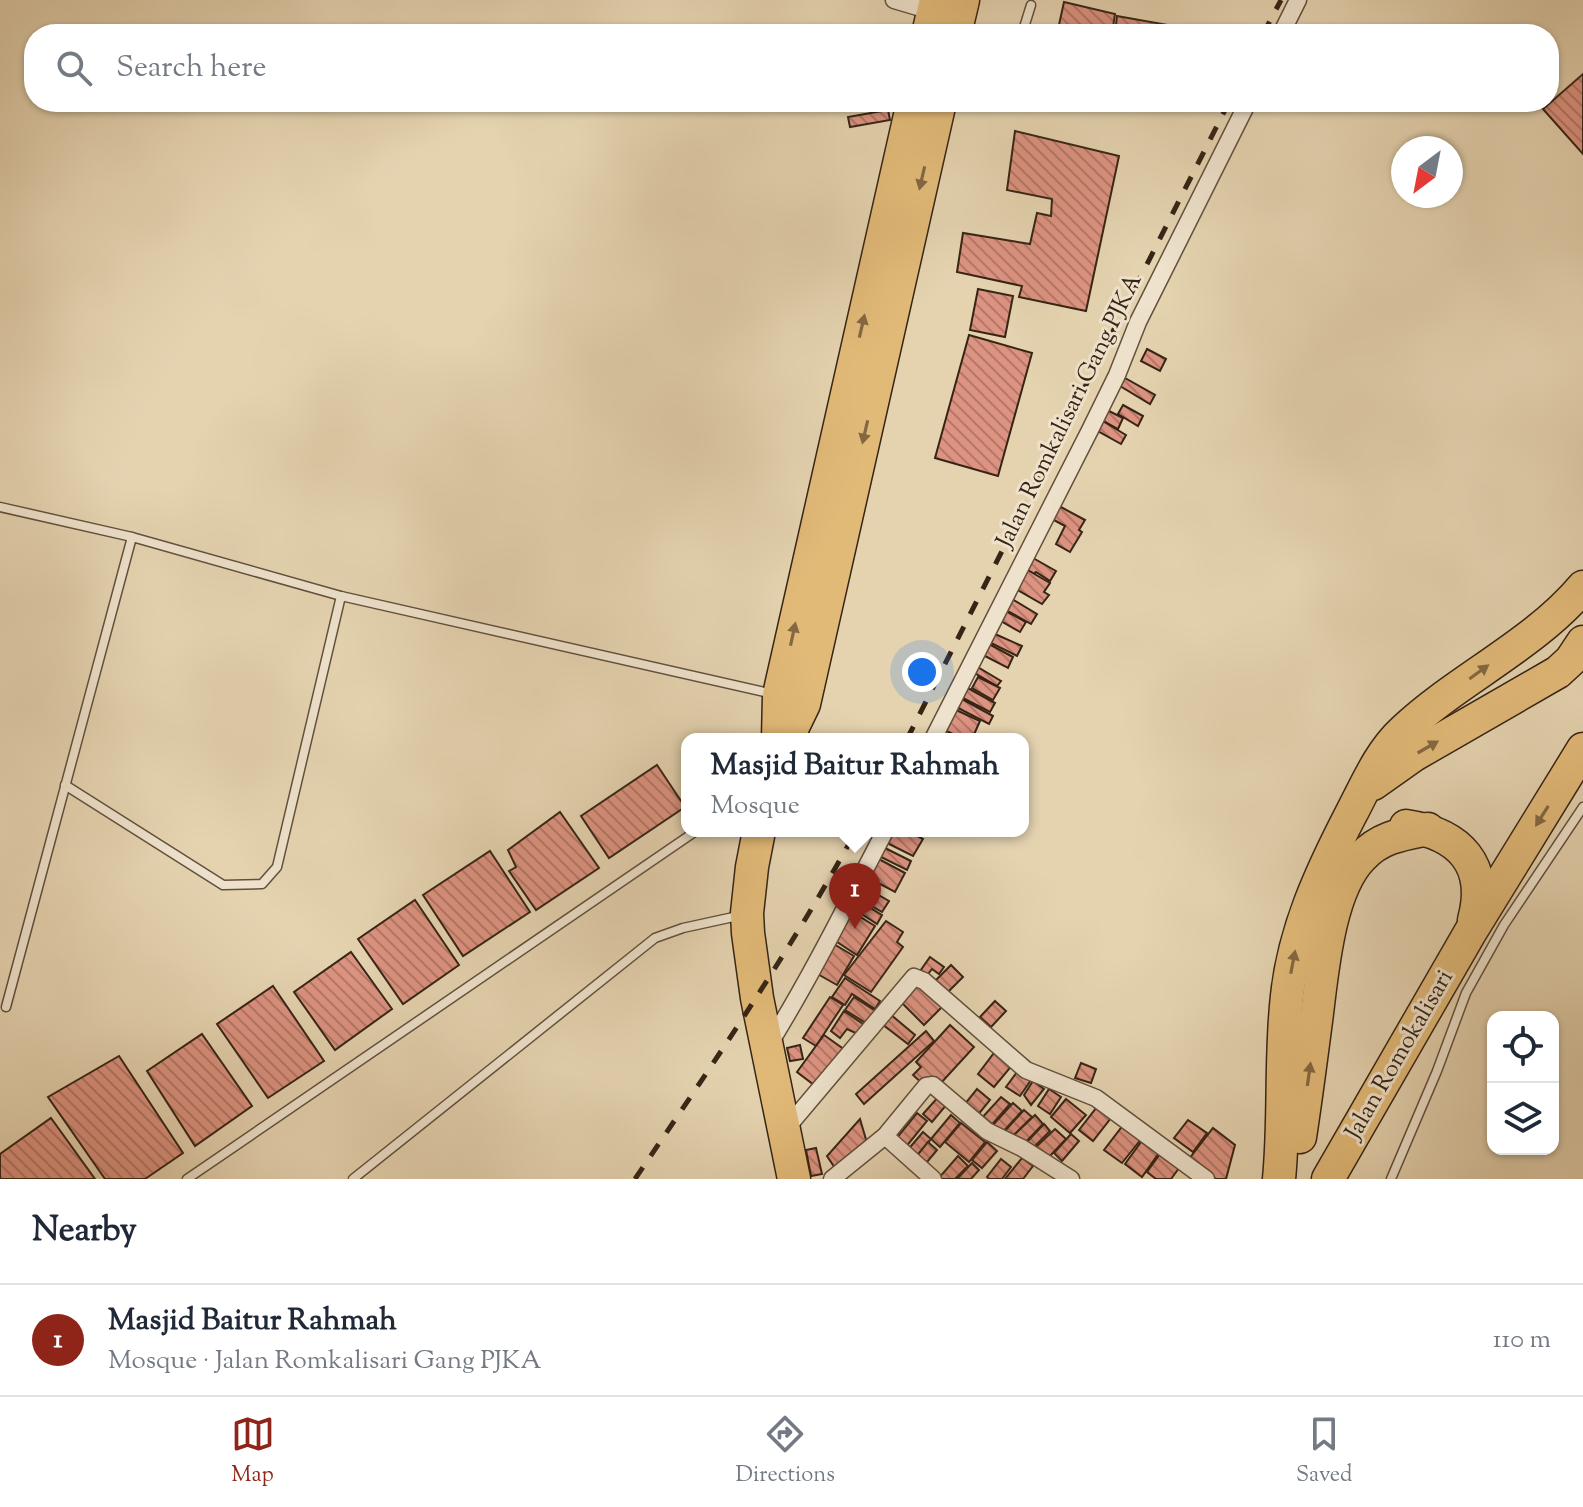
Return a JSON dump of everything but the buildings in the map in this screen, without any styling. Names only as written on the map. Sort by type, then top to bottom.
[{"type":"highway","points":[[788,733],[911,112]]},
{"type":"highway","points":[[780,733],[792,700],[938,112]]},
{"type":"highway","points":[[1279,1179],[1286,998],[1294,953],[1312,893],[1328,859],[1381,757],[1400,733],[1529,636],[1570,603],[1583,587]]},
{"type":"highway","points":[[1364,791],[1414,755],[1558,672],[1583,642]]},
{"type":"highway","name":"Jalan Romokalisari","points":[[1328,1179],[1471,931],[1583,749]]},
{"type":"highway","points":[[1328,859],[1350,844],[1382,829],[1406,826],[1428,829],[1449,838],[1466,855],[1478,879],[1480,898],[1471,931]]},
{"type":"highway","points":[[1292,1179],[1328,936],[1342,891],[1359,859],[1375,845],[1391,836],[1428,829]]},
{"type":"highway","points":[[758,837],[747,913],[757,998],[794,1179]]},
{"type":"street","points":[[894,0],[946,17]]},
{"type":"street","points":[[1286,24],[1298,0]]},
{"type":"street","name":"Jalan Romkalisari Gang PJKA","points":[[936,733],[1062,487],[1117,375],[1138,322],[1243,112]]},
{"type":"street","points":[[767,1048],[808,981],[882,837]]},
{"type":"street","points":[[783,1132],[914,977],[924,981],[1026,1070],[1096,1098],[1206,1179]]},
{"type":"street","points":[[832,1179],[885,1136],[926,1086],[933,1085],[987,1131],[1022,1148],[1071,1179]]},
{"type":"street","points":[[885,1136],[933,1179]]},
{"type":"lane","points":[[1025,24],[1031,5]]},
{"type":"lane","points":[[0,507],[132,537],[341,596],[792,700]]},
{"type":"lane","points":[[6,1007],[132,537]]},
{"type":"lane","points":[[65,785],[223,885],[262,884],[277,867],[341,596]]},
{"type":"lane","points":[[1391,1179],[1466,993],[1504,925],[1583,807]]},
{"type":"lane","points":[[187,1179],[687,837]]},
{"type":"lane","points":[[353,1179],[655,938],[747,913]]},
{"type":"railway","points":[[1268,24],[1281,0]]},
{"type":"railway","points":[[910,733],[1224,112]]},
{"type":"railway","points":[[635,1179],[777,964],[853,837]]},
{"type":"place","name":"Masjid Baitur Rahmah","points":[[855,929]]}]
